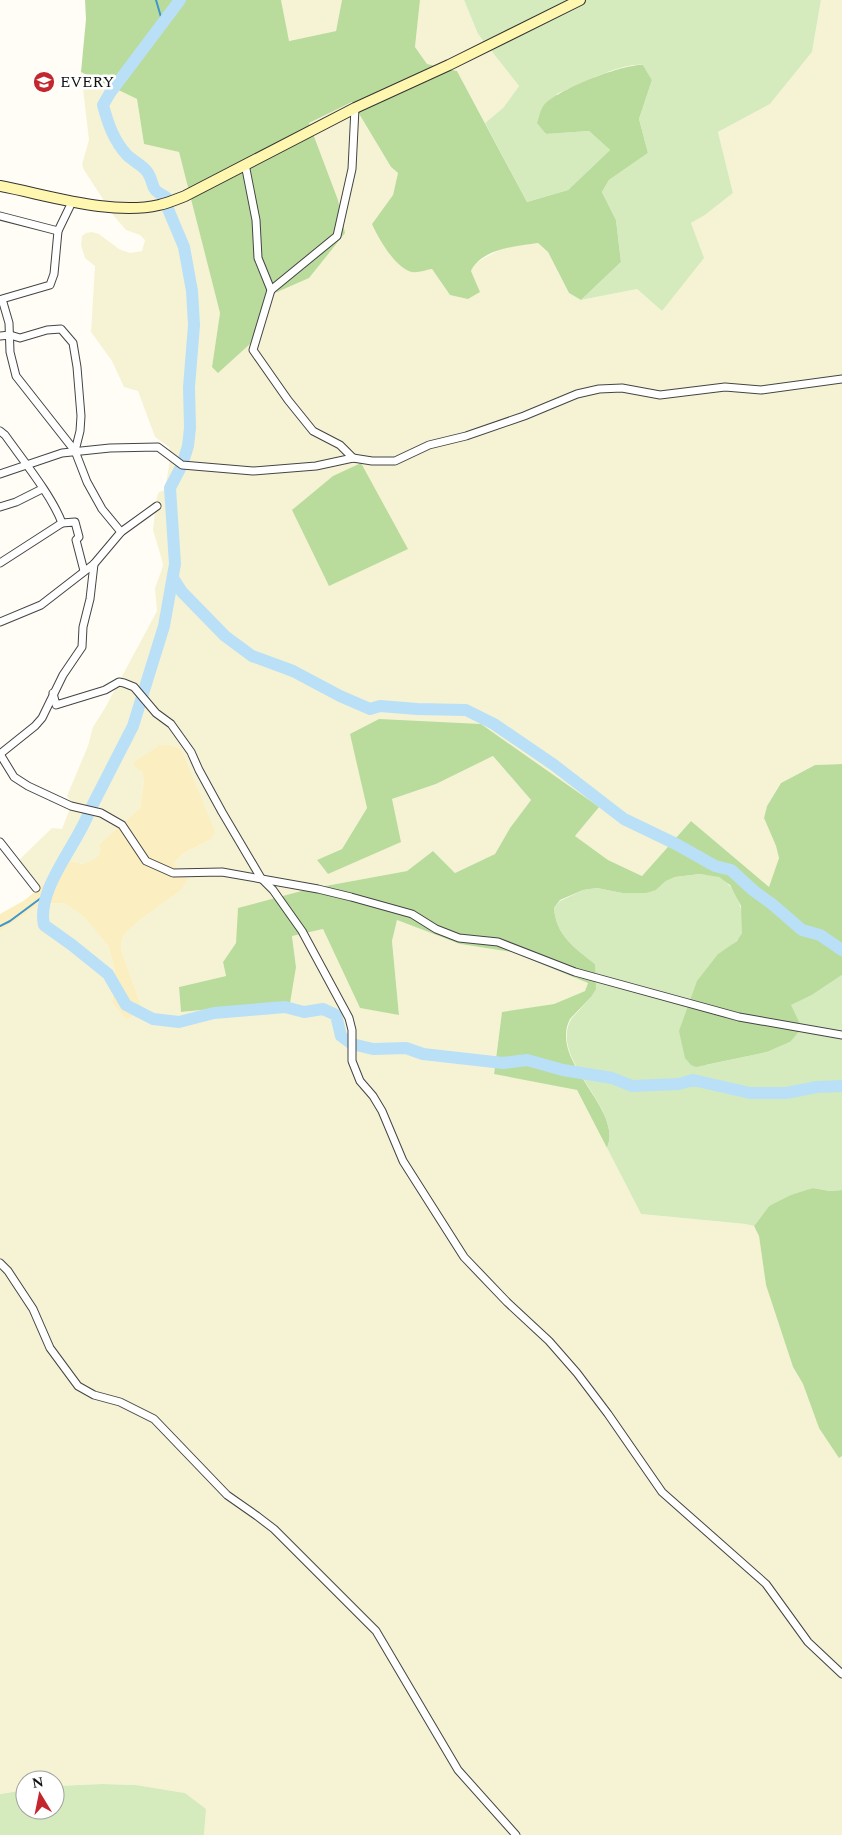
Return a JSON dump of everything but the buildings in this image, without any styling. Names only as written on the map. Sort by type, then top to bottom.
[{"type":"street","points":[[0,186],[72,202],[115,207],[159,205],[185,196],[355,108],[449,65],[580,0]]},
{"type":"street","points":[[353,458],[340,445],[313,431],[288,400],[253,350],[271,290],[338,236],[352,170],[355,108]]},
{"type":"street","points":[[245,164],[256,220],[258,258],[271,290]]},
{"type":"street","points":[[72,202],[58,231],[54,274],[50,285],[2,299],[9,323],[10,352],[16,376],[75,451],[87,482],[102,509],[121,532]]},
{"type":"street","points":[[0,216],[58,231]]},
{"type":"street","points":[[0,336],[10,335],[20,338],[47,330],[61,329],[72,343],[77,368],[81,416],[80,431],[75,451]]},
{"type":"street","points":[[0,474],[62,453],[110,448],[158,447],[182,465],[253,471],[316,466],[353,458],[372,461],[395,461],[429,445],[466,436],[524,416],[577,394],[599,389],[622,388],[660,395],[725,387],[761,390],[842,379]]},
{"type":"street","points":[[0,432],[5,435],[27,466],[59,514],[62,523]]},
{"type":"street","points":[[0,507],[16,502],[42,489]]},
{"type":"street","points":[[0,613],[2,622],[41,605],[94,564],[121,532],[157,506]]},
{"type":"street","points":[[0,563],[62,523],[74,522],[79,537],[76,540],[84,571]]},
{"type":"street","points":[[94,564],[90,599],[83,627],[82,646],[63,675],[42,718],[35,726],[0,754],[14,777],[28,786],[71,806],[101,813],[122,825],[146,861],[173,872],[222,872],[318,889],[360,899],[412,914],[436,929],[459,938],[498,942],[575,972],[738,1017],[842,1036]]},
{"type":"street","points":[[53,693],[56,705],[104,690],[119,682],[124,683],[134,688],[156,713],[171,724],[191,752],[222,812],[261,878],[273,890],[302,931],[349,1018],[352,1030],[352,1061],[360,1082],[373,1096],[382,1111],[403,1161],[464,1257],[507,1302],[549,1340],[577,1373],[662,1492],[766,1584],[808,1642],[842,1674]]},
{"type":"street","points":[[0,842],[36,888]]},
{"type":"street","points":[[0,1263],[8,1271],[33,1309],[50,1348],[78,1386],[94,1396],[120,1402],[154,1419],[227,1495],[274,1529],[376,1631],[458,1770],[516,1835]]},
{"type":"shaded area","points":[[281,0],[342,0],[336,31],[288,41]]},
{"type":"shaded area","points":[[420,0],[464,0],[478,34],[519,86],[503,108],[485,123],[457,71],[427,64],[415,47]]},
{"type":"shaded area","points":[[821,0],[842,0],[842,764],[815,765],[781,783],[767,806],[764,818],[779,858],[769,888],[691,821],[642,876],[608,860],[575,836],[598,807],[481,724],[351,734],[367,808],[342,849],[317,860],[328,874],[392,799],[436,784],[493,756],[531,800],[510,828],[495,854],[455,873],[433,851],[407,871],[309,889],[236,943],[223,962],[226,976],[179,987],[181,1012],[259,1006],[296,967],[292,935],[323,929],[360,1008],[399,1014],[392,941],[397,920],[460,944],[512,952],[588,983],[585,991],[554,1004],[502,1013],[494,1073],[577,1090],[641,1214],[745,1224],[754,1226],[759,1236],[766,1284],[793,1367],[803,1384],[819,1428],[839,1457],[842,1456],[842,1835],[204,1835],[205,1809],[185,1793],[136,1785],[65,1786],[65,1770],[15,1770],[15,1792],[0,1794],[0,931],[41,904],[64,903],[84,917],[108,946],[115,971],[112,1002],[141,1005],[122,953],[121,944],[124,935],[141,919],[180,891],[178,870],[174,863],[184,853],[210,840],[181,749],[135,767],[142,772],[144,781],[140,808],[99,844],[100,853],[94,859],[82,864],[71,861],[39,888],[19,860],[52,828],[62,829],[72,803],[67,796],[88,746],[93,727],[157,611],[155,588],[163,566],[153,530],[157,496],[159,492],[165,490],[170,459],[169,447],[155,437],[138,391],[124,387],[112,361],[91,332],[95,266],[85,258],[81,245],[82,236],[92,232],[99,234],[119,249],[130,253],[142,251],[145,240],[140,235],[126,230],[114,216],[84,170],[82,164],[89,140],[81,72],[137,99],[144,144],[179,152],[220,313],[212,367],[338,200],[309,123],[352,102],[391,167],[398,173],[393,195],[372,224],[413,272],[432,269],[450,295],[471,271],[475,263],[505,247],[538,243],[548,252],[569,293],[581,300],[637,289],[662,311],[691,223],[705,215],[733,193],[718,132],[770,104],[812,52]]},
{"type":"green space","points":[[85,0],[281,0],[289,41],[336,31],[342,0],[420,0],[415,47],[427,64],[457,71],[527,202],[568,190],[610,150],[589,131],[546,134],[537,123],[544,105],[576,85],[621,68],[643,65],[652,80],[639,119],[648,153],[609,180],[602,192],[616,220],[621,262],[581,300],[569,293],[548,252],[538,243],[500,250],[483,258],[471,271],[480,292],[468,299],[450,295],[432,269],[419,272],[406,270],[388,252],[372,224],[393,195],[398,173],[391,167],[352,102],[309,123],[338,200],[345,233],[309,278],[268,296],[250,344],[218,373],[212,367],[220,313],[179,152],[144,144],[137,99],[81,72],[86,19]]},
{"type":"green space","points":[[464,0],[821,0],[812,52],[770,104],[718,132],[733,193],[705,215],[691,223],[704,258],[662,311],[637,289],[581,300],[621,262],[616,220],[602,192],[609,180],[648,153],[639,119],[652,80],[643,65],[612,70],[557,94],[545,134],[589,131],[610,150],[568,190],[527,202],[485,123],[503,108],[519,86],[478,34]]},
{"type":"green space","points":[[361,463],[408,549],[329,586],[292,510],[333,476]]},
{"type":"green space","points":[[379,719],[481,724],[599,807],[575,836],[608,860],[642,876],[691,821],[769,887],[779,858],[764,818],[767,806],[781,783],[815,765],[842,764],[842,975],[812,995],[791,1005],[802,1028],[790,1042],[767,1052],[696,1067],[691,1065],[685,1058],[679,1031],[697,981],[718,954],[737,941],[742,933],[741,906],[730,885],[719,877],[700,874],[675,877],[666,881],[656,890],[646,893],[622,893],[597,888],[583,890],[560,900],[554,908],[558,926],[568,940],[595,964],[596,989],[570,1019],[566,1035],[569,1052],[605,1117],[609,1133],[607,1148],[577,1090],[494,1074],[502,1012],[554,1004],[585,991],[588,983],[512,952],[460,944],[397,920],[392,941],[399,1015],[360,1008],[323,929],[292,936],[296,967],[290,1003],[181,1012],[179,987],[226,976],[223,962],[236,943],[238,908],[309,889],[407,871],[433,851],[455,873],[495,854],[510,828],[531,800],[493,756],[436,784],[392,799],[401,842],[328,874],[317,860],[342,849],[367,808],[350,734]]},
{"type":"green space","points":[[700,874],[717,876],[725,881],[739,902],[743,918],[742,933],[738,939],[718,954],[706,1065],[767,1052],[790,1042],[790,1005],[812,995],[842,975],[842,1190],[830,1191],[813,1188],[769,1206],[754,1226],[641,1214],[607,1148],[609,1133],[605,1117],[569,1051],[567,1035],[571,1019],[591,997],[595,964],[574,947],[563,934],[558,926],[554,908],[560,901],[583,890],[597,888],[622,893],[656,890],[666,881],[675,877]]},
{"type":"green space","points":[[813,1188],[830,1191],[842,1190],[842,1456],[839,1458],[819,1428],[803,1384],[793,1367],[766,1285],[759,1236],[754,1226],[769,1206],[791,1195]]},
{"type":"green space","points":[[136,1785],[185,1793],[206,1809],[204,1835],[0,1835],[0,1794],[15,1792],[15,1820],[65,1820],[65,1786]]},
{"type":"sand","points":[[160,745],[169,745],[181,749],[215,832],[210,840],[184,853],[174,863],[188,879],[180,891],[141,919],[124,935],[121,944],[122,953],[141,1005],[127,1020],[112,1002],[115,971],[108,946],[84,917],[64,903],[41,904],[0,931],[0,914],[25,900],[71,861],[82,864],[94,859],[100,853],[99,844],[140,808],[144,781],[142,772],[133,763]]},
{"type":"waterway","points":[[156,0],[161,17],[165,22]]},
{"type":"waterway","points":[[180,0],[103,105],[109,125],[118,144],[127,155],[146,170],[155,189],[166,197],[168,209],[184,247],[192,291],[194,325],[189,387],[190,428],[188,446],[182,465],[170,488],[175,564],[164,626],[133,726],[52,882],[43,911],[44,925],[108,974],[126,1005],[153,1019],[179,1022],[214,1013],[285,1007],[304,1012],[323,1009],[336,1015],[341,1036],[352,1044],[373,1049],[406,1048],[423,1054],[503,1063],[527,1060],[563,1070],[612,1078],[632,1086],[679,1084],[693,1080],[750,1093],[786,1093],[817,1087],[842,1086]]},
{"type":"waterway","points":[[173,578],[182,592],[225,636],[252,656],[293,671],[340,696],[370,709],[380,706],[466,710],[494,724],[554,765],[624,819],[676,844],[715,866],[731,870],[802,930],[820,935],[842,950]]},
{"type":"waterway","points":[[0,926],[10,921],[45,895]]},
{"type":"place","name":"EVERY","points":[[44,82]]}]
